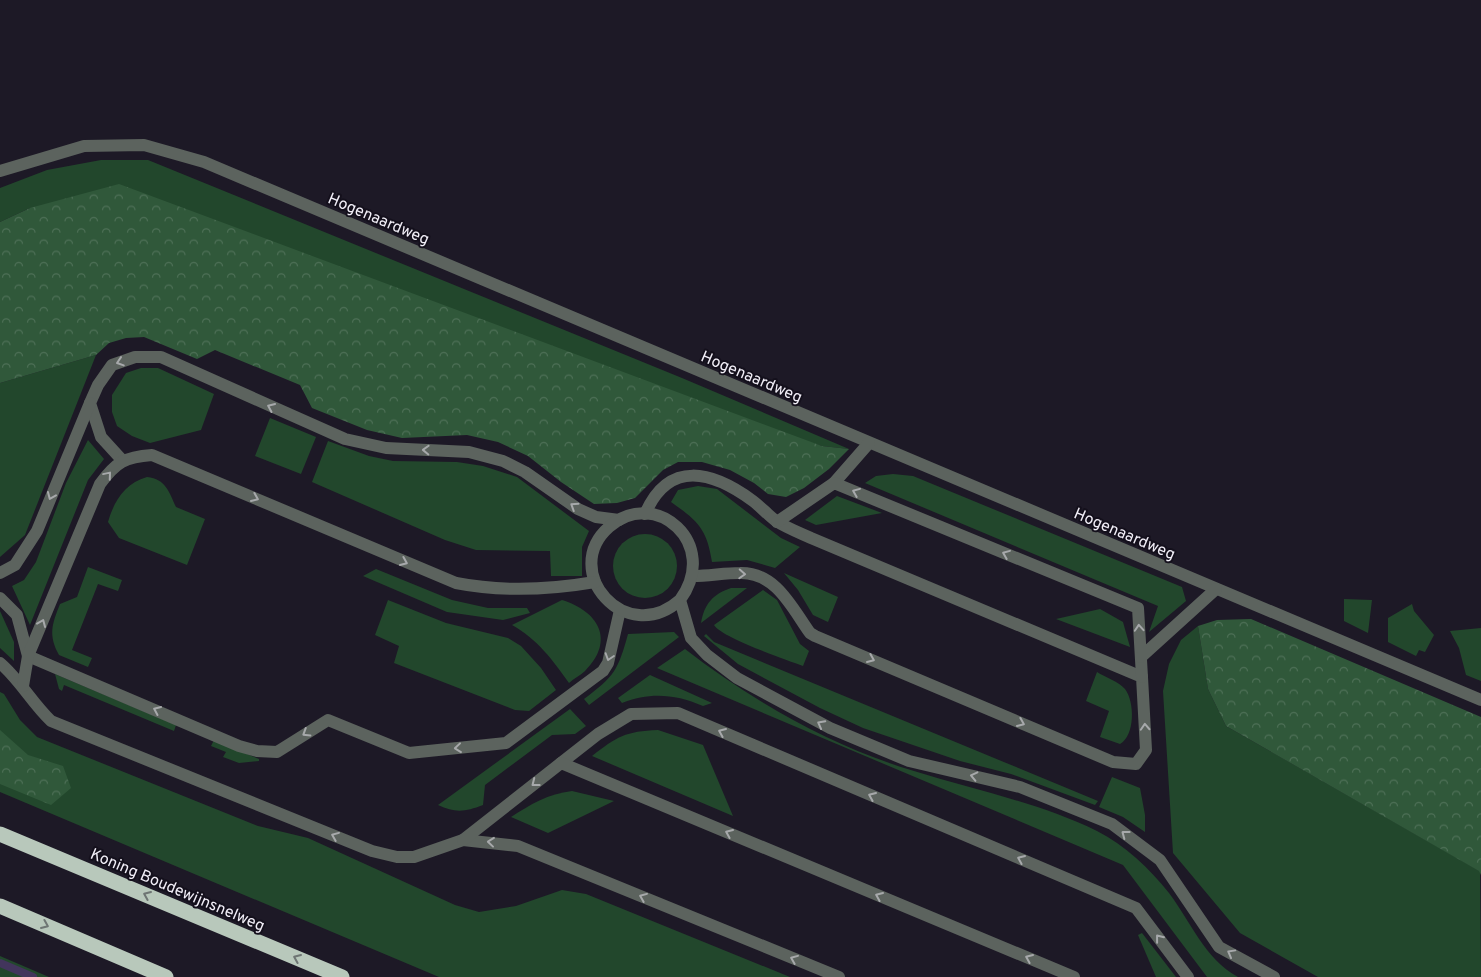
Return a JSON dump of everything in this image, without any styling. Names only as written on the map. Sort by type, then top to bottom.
[{"type":"highway","name":"Koning Boudewijnsnelweg","points":[[0,834],[342,977]]},
{"type":"highway","points":[[0,906],[166,977]]},
{"type":"street","name":"Hogenaardweg","points":[[0,171],[84,146],[144,145],[204,162],[1481,700]]},
{"type":"street","points":[[0,573],[15,565],[37,531],[98,385],[112,365],[135,357],[160,357],[345,440],[386,448],[469,452],[503,461],[525,472],[578,509],[596,517],[619,520]]},
{"type":"street","points":[[90,403],[101,437],[122,460]]},
{"type":"street","points":[[777,522],[834,483],[868,443]]},
{"type":"street","points":[[23,686],[28,656],[100,484],[122,460],[152,455],[456,583],[490,590],[527,590],[595,582]]},
{"type":"street","points":[[645,514],[651,501],[668,481],[683,476],[698,476],[715,480],[754,501],[777,522],[1142,677]]},
{"type":"street","points":[[693,576],[742,573],[767,579],[776,586],[810,633],[1114,762],[1136,764],[1146,750],[1138,608],[834,483]]},
{"type":"street","points":[[645,514],[670,521],[680,529],[692,551],[693,576],[688,589],[680,600],[662,612],[652,615],[630,614],[620,610],[605,598],[595,582],[592,570],[595,547],[601,536],[619,520],[632,515],[645,514]]},
{"type":"street","points":[[1141,657],[1216,589]]},
{"type":"street","points":[[0,598],[16,615],[28,656]]},
{"type":"street","points":[[680,600],[691,638],[707,655],[737,678],[830,728],[909,761],[1020,787],[1112,824],[1160,860],[1220,946],[1274,977]]},
{"type":"street","points":[[28,656],[239,746],[257,751],[276,752],[328,720],[409,753],[506,743],[603,671],[608,662],[620,610]]},
{"type":"street","points":[[0,663],[23,686],[40,710],[51,721],[372,851],[397,857],[414,857],[462,840],[598,734],[631,714],[678,713],[1136,908],[1188,977]]},
{"type":"street","points":[[561,763],[1074,977]]},
{"type":"street","points":[[462,840],[518,846],[839,977]]},
{"type":"green space","points":[[101,160],[148,160],[682,378],[849,449],[822,446],[30,208],[0,222],[0,188],[47,170]]},
{"type":"green space","points":[[119,184],[822,446],[849,449],[829,469],[804,488],[786,497],[768,494],[754,483],[730,470],[702,462],[678,462],[663,470],[635,498],[617,503],[594,504],[561,482],[528,456],[498,442],[467,435],[402,438],[367,430],[312,408],[300,385],[215,350],[197,359],[144,337],[126,338],[109,343],[96,355],[0,383],[0,222],[30,208]]},
{"type":"green space","points":[[96,355],[25,535],[0,557],[0,383]]},
{"type":"green space","points":[[141,368],[158,368],[214,394],[201,430],[150,443],[132,436],[117,426],[112,412],[112,395],[126,373]]},
{"type":"green space","points":[[270,418],[316,437],[301,474],[255,456]]},
{"type":"green space","points":[[88,440],[104,459],[88,480],[30,625],[12,586],[24,580],[36,562],[66,483]]},
{"type":"green space","points":[[328,441],[369,456],[393,461],[457,462],[483,466],[517,477],[589,531],[582,547],[582,576],[551,576],[550,551],[476,550],[445,540],[312,482]]},
{"type":"green space","points":[[893,474],[913,476],[1182,587],[1186,601],[1149,632],[1158,606],[865,483],[876,476]]},
{"type":"green space","points":[[147,477],[163,483],[176,507],[205,519],[187,565],[119,538],[108,522],[117,500],[127,488]]},
{"type":"green space","points":[[698,486],[717,489],[781,538],[800,547],[775,568],[747,560],[712,562],[707,541],[700,527],[671,502],[678,490]]},
{"type":"green space","points":[[837,496],[882,513],[816,525],[805,520]]},
{"type":"green space","points":[[645,534],[663,540],[671,548],[677,566],[671,584],[663,592],[645,598],[627,592],[619,584],[613,566],[619,548],[627,540]]},
{"type":"green space","points":[[88,567],[122,580],[118,591],[98,584],[72,650],[92,658],[88,667],[59,655],[53,641],[52,630],[60,604],[77,597]]},
{"type":"green space","points":[[376,569],[452,600],[488,608],[527,608],[530,613],[503,620],[447,612],[363,576]]},
{"type":"green space","points":[[784,573],[838,597],[828,622],[813,615],[798,590]]},
{"type":"green space","points":[[731,588],[747,588],[701,623],[704,610],[710,601],[719,593]]},
{"type":"green space","points":[[763,590],[777,600],[800,644],[809,651],[803,666],[741,642],[719,630],[714,625]]},
{"type":"green space","points":[[1344,599],[1372,600],[1368,633],[1344,621]]},
{"type":"green space","points":[[388,600],[446,623],[508,638],[521,646],[541,668],[556,690],[529,711],[515,710],[394,663],[399,646],[375,635]]},
{"type":"green space","points":[[562,600],[585,611],[599,628],[601,638],[600,648],[594,660],[585,671],[569,683],[544,651],[512,625]]},
{"type":"green space","points":[[1412,604],[1414,611],[1434,635],[1425,652],[1419,650],[1416,656],[1388,642],[1388,618]]},
{"type":"green space","points":[[1100,609],[1123,622],[1130,647],[1056,619]]},
{"type":"green space","points":[[0,611],[14,642],[14,661],[0,648]]},
{"type":"green space","points":[[1251,619],[1481,717],[1481,875],[1479,871],[1226,726],[1208,689],[1198,626],[1217,620]]},
{"type":"green space","points":[[1198,626],[1208,689],[1226,726],[1480,871],[1481,977],[1318,977],[1240,933],[1173,853],[1163,691],[1169,664],[1181,640]]},
{"type":"green space","points":[[1481,628],[1481,681],[1466,675],[1459,648],[1450,631]]},
{"type":"green space","points":[[674,632],[679,637],[589,705],[584,699],[603,684],[614,671],[628,634]]},
{"type":"green space","points":[[706,634],[714,642],[1098,801],[1095,805],[1011,774],[960,761],[863,728],[820,708],[738,664],[704,636]]},
{"type":"green space","points":[[685,649],[738,687],[766,704],[852,749],[914,771],[1053,812],[1097,831],[1127,850],[1154,875],[1177,904],[1207,950],[1226,969],[1238,977],[1207,977],[1123,865],[657,668]]},
{"type":"green space","points":[[1097,672],[1125,689],[1131,702],[1131,727],[1129,734],[1120,744],[1100,737],[1109,711],[1086,701]]},
{"type":"green space","points":[[55,674],[176,725],[174,731],[64,685],[62,691],[59,689]]},
{"type":"green space","points":[[650,675],[712,703],[703,706],[672,697],[653,696],[632,699],[622,703],[618,698]]},
{"type":"green space","points":[[0,692],[4,694],[20,720],[37,737],[258,826],[308,838],[455,905],[479,912],[516,906],[562,890],[586,894],[790,977],[439,977],[0,792]]},
{"type":"green space","points":[[570,709],[586,726],[575,734],[552,735],[485,785],[483,805],[460,811],[438,805]]},
{"type":"green space","points":[[0,730],[28,755],[63,766],[71,788],[51,805],[0,784]]},
{"type":"green space","points":[[658,730],[703,745],[733,816],[592,756],[622,736]]},
{"type":"green space","points":[[214,740],[259,759],[259,761],[239,763],[223,757],[226,752],[211,746]]},
{"type":"green space","points":[[1112,777],[1140,788],[1145,815],[1145,832],[1123,817],[1099,807]]},
{"type":"green space","points":[[572,791],[614,801],[548,833],[511,817],[540,800],[555,794]]},
{"type":"green space","points":[[1142,933],[1176,977],[1156,977],[1138,935]]},
{"type":"green space","points":[[0,956],[49,977],[0,977]]},
{"type":"waterway","points":[[0,963],[33,977]]}]
